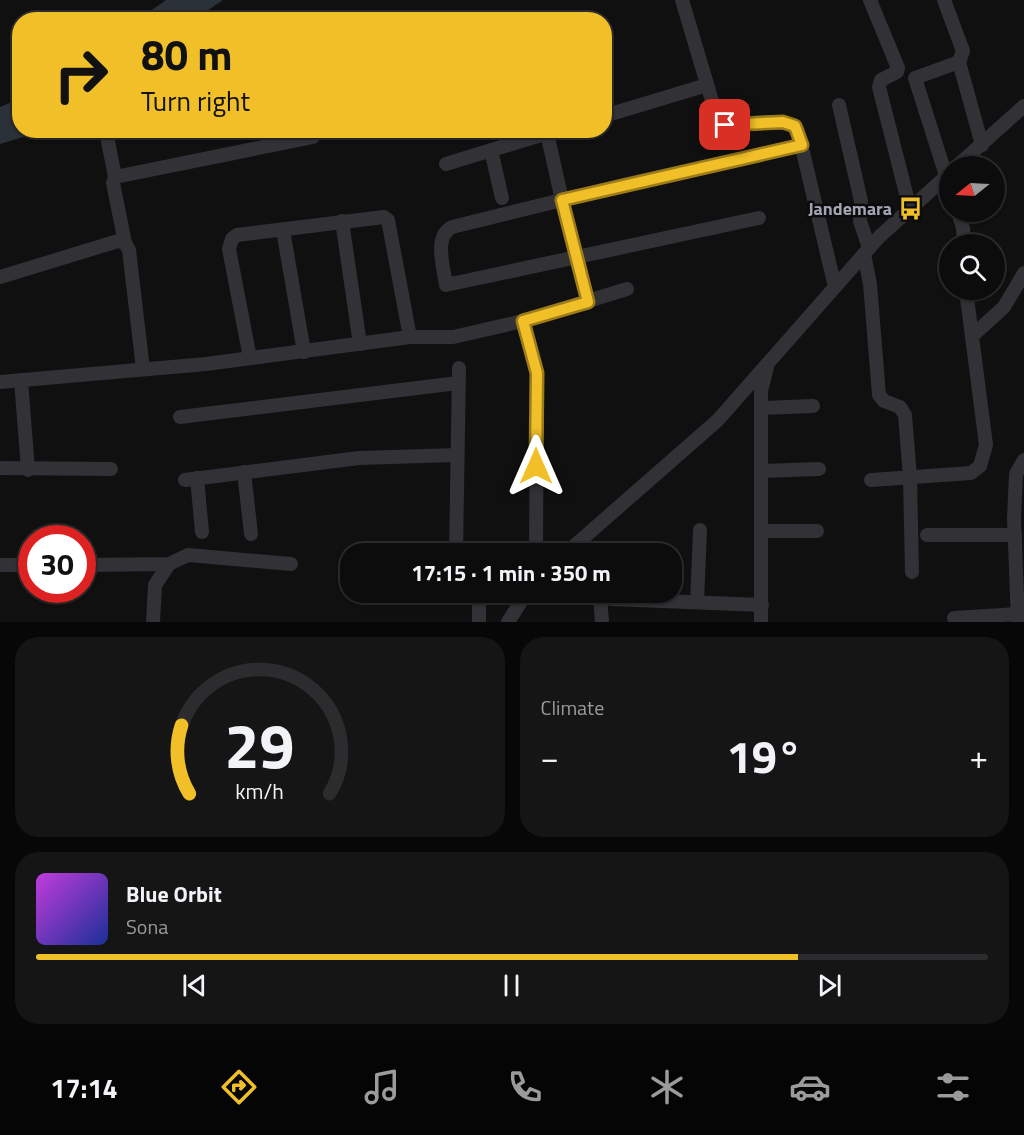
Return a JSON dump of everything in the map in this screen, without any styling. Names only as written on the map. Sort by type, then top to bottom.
[{"type":"street","points":[[682,0],[716,117],[722,124],[783,122],[793,125],[798,130],[835,287]]},
{"type":"street","points":[[870,0],[898,68],[897,72],[881,80],[879,87],[910,209]]},
{"type":"street","points":[[944,0],[963,51],[959,63],[982,144]]},
{"type":"street","points":[[941,156],[915,80],[959,63]]},
{"type":"street","points":[[612,114],[707,85]]},
{"type":"street","points":[[839,105],[861,201],[860,221],[867,251],[879,396],[884,401],[897,405],[903,411],[910,477],[912,572]]},
{"type":"street","points":[[968,156],[1024,106]]},
{"type":"street","points":[[107,138],[115,177],[113,183],[125,243],[129,250],[143,369]]},
{"type":"street","points":[[115,177],[308,138]]},
{"type":"street","points":[[446,164],[532,138]]},
{"type":"street","points":[[553,138],[562,200],[588,302]]},
{"type":"street","points":[[759,218],[446,285],[441,245],[446,230],[452,227],[802,145]]},
{"type":"street","points":[[491,150],[502,198]]},
{"type":"street","points":[[578,543],[718,420],[867,251],[910,209],[939,185]]},
{"type":"street","points":[[249,358],[230,244],[232,239],[237,236],[342,221],[384,217],[388,220],[410,337]]},
{"type":"street","points":[[342,221],[360,344]]},
{"type":"street","points":[[283,230],[304,352]]},
{"type":"street","points":[[0,277],[118,241],[125,243]]},
{"type":"street","points":[[972,336],[1004,307],[1024,273]]},
{"type":"street","points":[[0,382],[304,352],[410,337],[453,337],[523,321],[627,289]]},
{"type":"street","points":[[871,480],[970,473],[980,466],[986,445],[967,300]]},
{"type":"street","points":[[523,321],[537,373],[536,543]]},
{"type":"street","points":[[761,622],[761,391],[768,363]]},
{"type":"street","points":[[456,543],[459,368]]},
{"type":"street","points":[[21,380],[27,470]]},
{"type":"street","points":[[180,417],[458,383]]},
{"type":"street","points":[[761,408],[813,406]]},
{"type":"street","points":[[202,532],[191,479],[359,458],[457,455]]},
{"type":"street","points":[[954,618],[1018,618],[1015,535],[1016,474],[1024,460]]},
{"type":"street","points":[[0,468],[111,469]]},
{"type":"street","points":[[761,471],[819,469]]},
{"type":"street","points":[[244,472],[251,534]]},
{"type":"street","points":[[697,602],[700,530]]},
{"type":"street","points":[[762,531],[818,531]]},
{"type":"street","points":[[927,535],[1015,535]]},
{"type":"street","points":[[96,565],[169,564],[188,555],[291,564]]},
{"type":"street","points":[[153,622],[155,585],[169,564]]},
{"type":"street","points":[[0,565],[18,565]]},
{"type":"street","points":[[682,600],[762,605]]},
{"type":"street","points":[[479,603],[479,622]]},
{"type":"street","points":[[508,622],[520,603]]},
{"type":"street","points":[[602,622],[604,603]]},
{"type":"shaded area","points":[[166,0],[223,0],[205,12],[149,12]]},
{"type":"shaded area","points":[[12,102],[12,138],[20,138],[0,144],[0,107]]},
{"type":"place","name":"Jandemara","points":[[910,209]]},
{"type":"route","points":[[536,466],[537,373],[523,321],[588,302],[562,200],[802,145],[795,126],[783,122],[725,125]]}]
